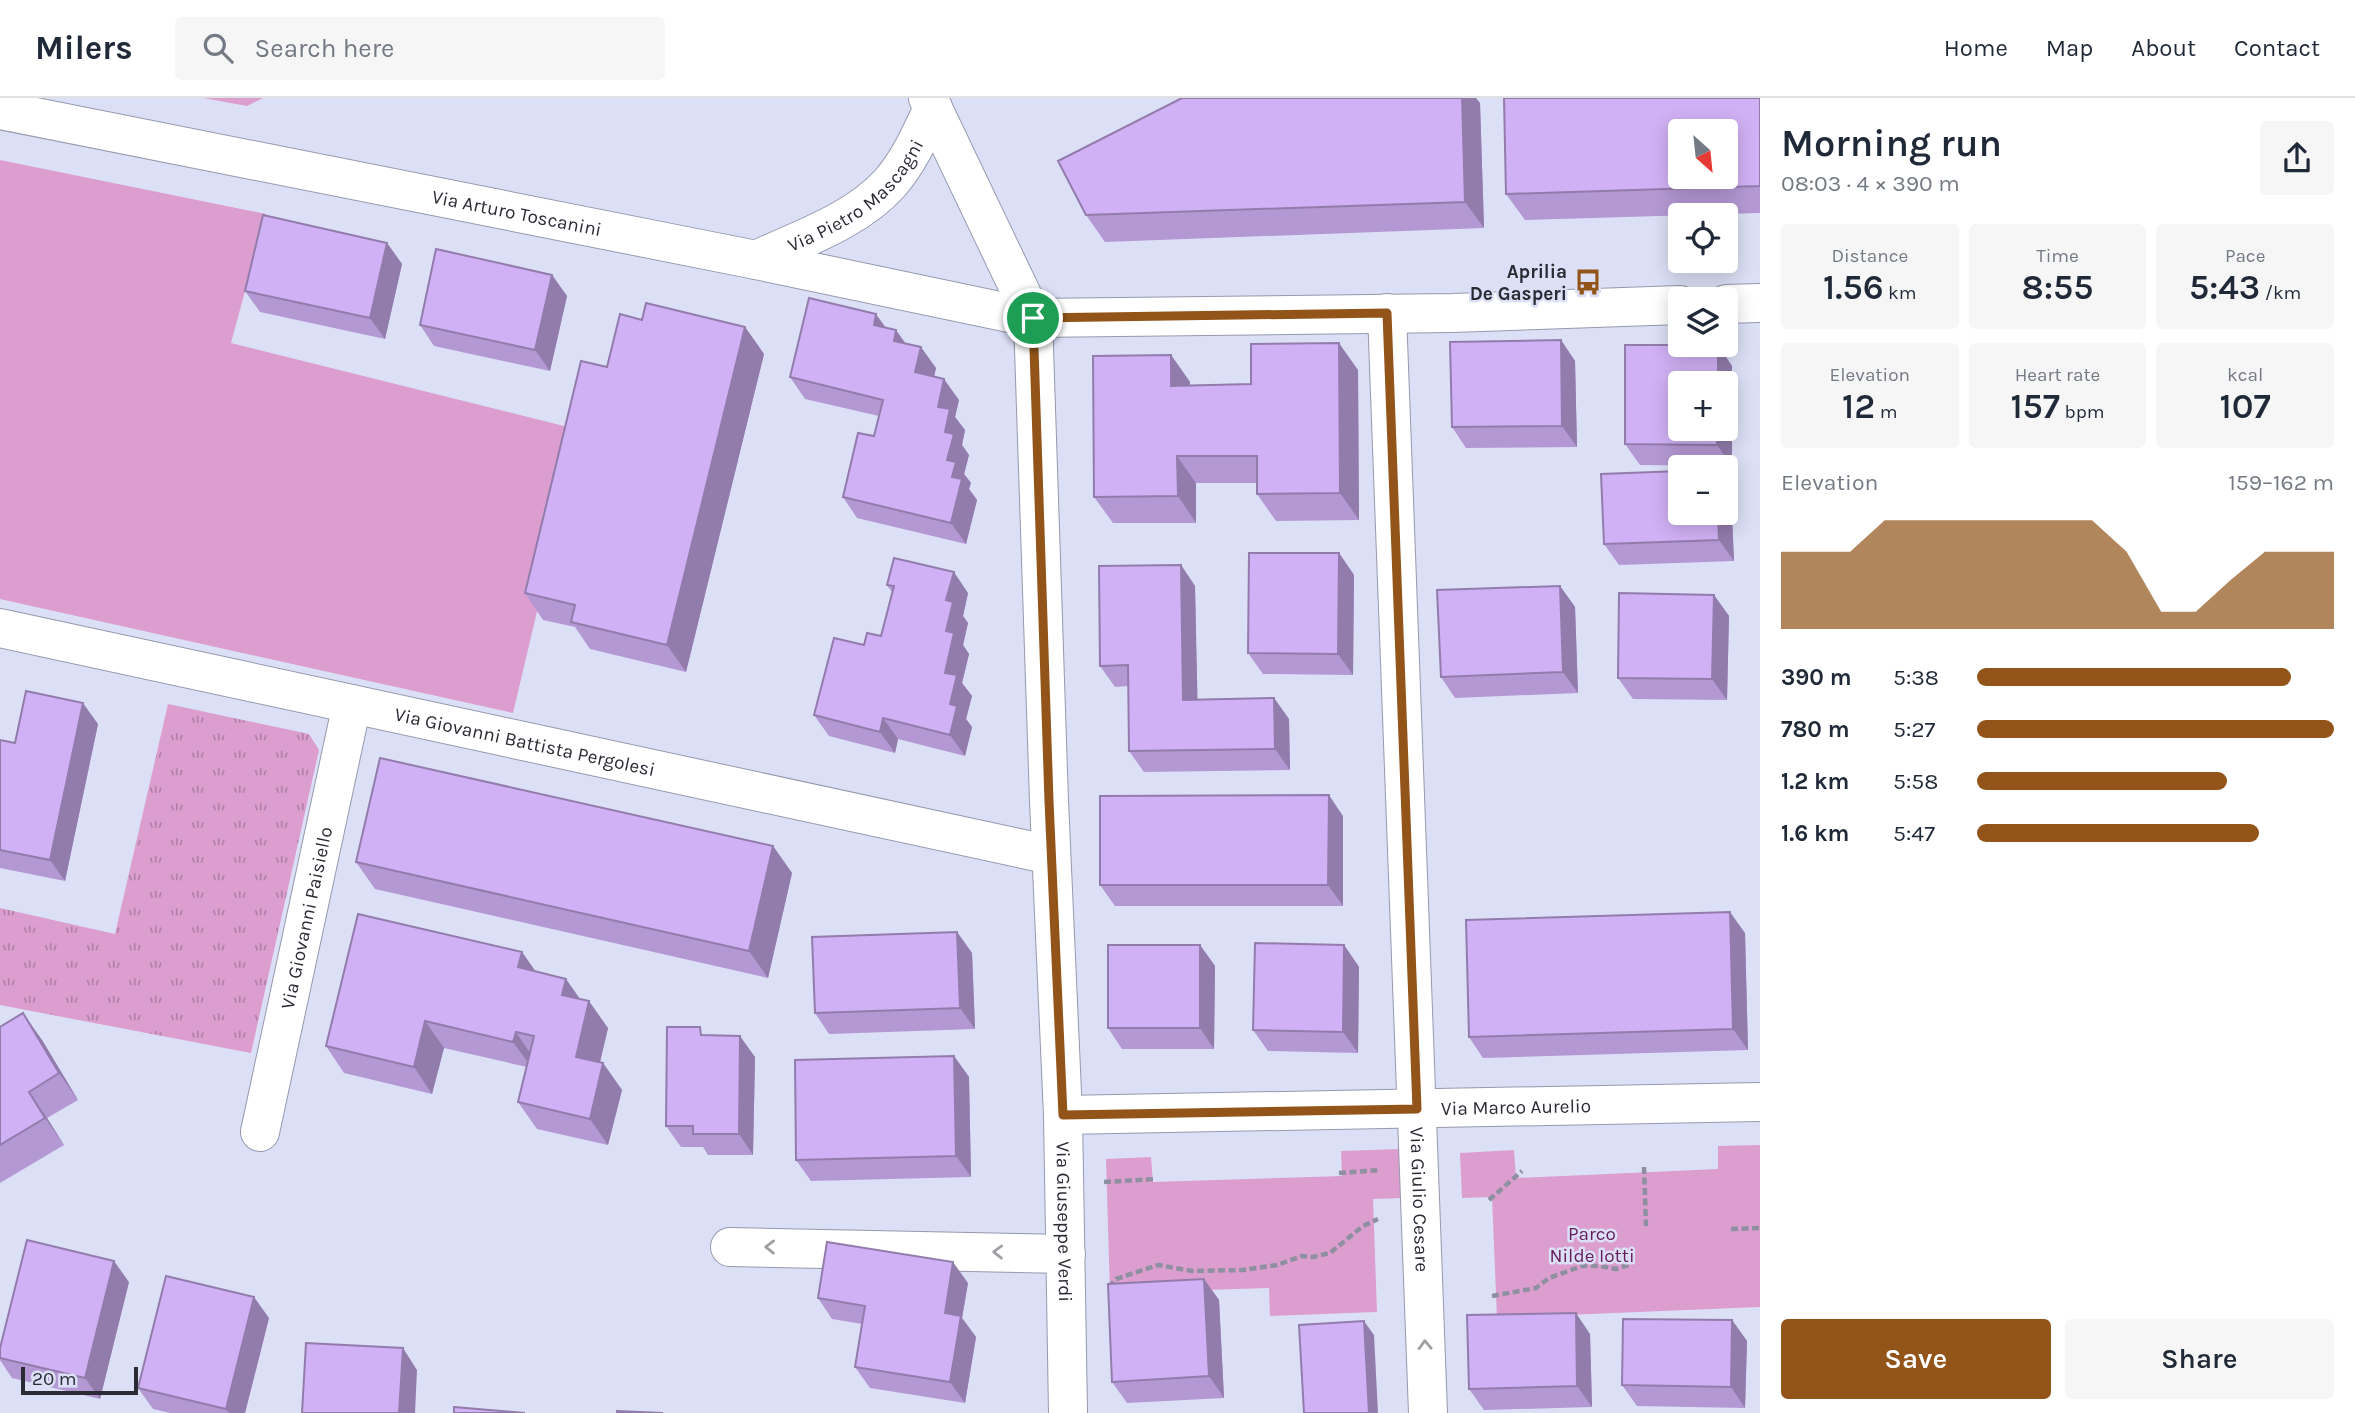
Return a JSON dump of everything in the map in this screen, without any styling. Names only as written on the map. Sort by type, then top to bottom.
[{"type":"street","name":"Via Pietro Mascagni","points":[[756,260],[830,226],[874,198],[892,181],[909,156],[930,103]]},
{"type":"street","name":"Via Pietro Mascagni","points":[[930,103],[1033,318]]},
{"type":"street","name":"Via Arturo Toscanini","points":[[0,110],[756,260],[1033,318],[1668,305]]},
{"type":"street","points":[[1738,304],[1760,303]]},
{"type":"street","name":"Via Giulio Cesare","points":[[1387,313],[1428,1413]]},
{"type":"street","name":"Via Giuseppe Verdi","points":[[1033,318],[1051,855],[1063,1115],[1068,1413]]},
{"type":"street","name":"Via Giovanni Battista Pergolesi","points":[[0,628],[1051,855]]},
{"type":"street","name":"Via Giovanni Paisiello","points":[[260,1132],[352,705]]},
{"type":"street","name":"Via Marco Aurelio","points":[[1063,1115],[1760,1102]]},
{"type":"street","points":[[730,1247],[1066,1254]]},
{"type":"path","points":[[1644,1167],[1646,1226]]},
{"type":"path","points":[[1339,1173],[1386,1170]]},
{"type":"path","points":[[1489,1200],[1522,1171]]},
{"type":"path","points":[[1101,1182],[1155,1179]]},
{"type":"path","points":[[1105,1291],[1116,1279],[1158,1265],[1192,1271],[1243,1270],[1277,1265],[1302,1256],[1313,1257],[1330,1253],[1363,1226],[1378,1219]]},
{"type":"path","points":[[1731,1229],[1760,1228]]},
{"type":"path","points":[[1492,1296],[1536,1288],[1549,1278],[1581,1266],[1616,1269],[1632,1264]]},
{"type":"green space","points":[[203,98],[263,98],[247,106]]},
{"type":"green space","points":[[0,160],[266,214],[231,343],[580,430],[513,713],[0,599]]},
{"type":"green space","points":[[168,704],[309,734],[319,750],[251,1053],[0,1005],[0,908],[115,934]]},
{"type":"green space","name":"Parco Nilde Iotti","points":[[1760,1145],[1760,1307],[1497,1318],[1492,1197],[1462,1198],[1460,1153],[1514,1150],[1516,1178],[1718,1169],[1718,1146]]},
{"type":"green space","points":[[1401,1149],[1403,1198],[1373,1199],[1377,1312],[1270,1316],[1269,1288],[1110,1293],[1106,1159],[1151,1157],[1153,1182],[1342,1176],[1341,1151]]},
{"type":"building","points":[[1182,98],[1462,98],[1465,202],[1086,215],[1058,161]]},
{"type":"building","points":[[1504,98],[1760,98],[1760,186],[1738,187],[1738,119],[1668,119],[1668,189],[1506,194]]},
{"type":"building","points":[[263,215],[387,243],[370,318],[245,291]]},
{"type":"building","points":[[436,249],[552,275],[535,350],[420,325]]},
{"type":"building","points":[[809,298],[876,314],[874,325],[896,330],[894,341],[921,347],[915,372],[944,379],[938,407],[950,409],[945,432],[954,434],[947,460],[956,462],[952,477],[962,479],[951,523],[843,497],[858,433],[874,436],[883,400],[790,377]]},
{"type":"building","points":[[646,303],[745,327],[667,645],[571,622],[575,605],[525,593],[581,361],[607,367],[620,314],[642,320]]},
{"type":"building","points":[[1561,340],[1562,426],[1452,427],[1450,342]]},
{"type":"building","points":[[1339,343],[1340,493],[1257,494],[1257,456],[1177,456],[1178,496],[1094,497],[1093,356],[1171,355],[1171,386],[1251,384],[1251,344]]},
{"type":"building","points":[[1625,345],[1668,345],[1668,357],[1718,357],[1718,371],[1668,371],[1668,441],[1717,441],[1717,445],[1625,444]]},
{"type":"building","points":[[1668,471],[1668,525],[1718,525],[1719,540],[1604,544],[1601,474]]},
{"type":"building","points":[[1249,553],[1339,553],[1338,654],[1248,653]]},
{"type":"building","points":[[894,558],[954,572],[946,600],[953,602],[946,631],[954,633],[945,673],[957,675],[950,704],[957,706],[950,735],[883,718],[880,732],[814,715],[834,638],[864,645],[867,633],[881,636],[894,586],[887,585]]},
{"type":"building","points":[[1181,565],[1183,700],[1274,698],[1275,749],[1129,751],[1128,665],[1100,666],[1099,566]]},
{"type":"building","points":[[1560,586],[1563,672],[1441,677],[1437,590]]},
{"type":"building","points":[[1619,593],[1714,595],[1712,679],[1618,678]]},
{"type":"building","points":[[26,691],[83,703],[50,860],[0,850],[0,740],[15,743]]},
{"type":"building","points":[[380,758],[773,846],[749,951],[356,862]]},
{"type":"building","points":[[1329,795],[1328,885],[1100,885],[1100,796]]},
{"type":"building","points":[[1730,912],[1733,1029],[1469,1037],[1466,920]]},
{"type":"building","points":[[358,914],[522,952],[518,967],[566,979],[562,995],[589,1001],[576,1057],[603,1063],[590,1119],[518,1102],[534,1036],[516,1032],[513,1042],[425,1021],[414,1067],[326,1046]]},
{"type":"building","points":[[957,932],[960,1008],[815,1013],[812,937]]},
{"type":"building","points":[[1255,943],[1344,945],[1343,1032],[1253,1030]]},
{"type":"building","points":[[1108,945],[1200,945],[1200,1028],[1108,1028]]},
{"type":"building","points":[[23,1013],[59,1073],[29,1092],[45,1118],[0,1145],[0,1027]]},
{"type":"building","points":[[667,1027],[700,1027],[701,1035],[740,1036],[739,1134],[693,1134],[693,1126],[666,1126]]},
{"type":"building","points":[[954,1056],[956,1156],[796,1160],[795,1060]]},
{"type":"building","points":[[27,1240],[114,1261],[85,1378],[0,1358],[0,1348]]},
{"type":"building","points":[[827,1242],[953,1262],[945,1313],[961,1316],[950,1382],[855,1367],[865,1306],[818,1298]]},
{"type":"building","points":[[166,1276],[254,1297],[226,1409],[138,1388]]},
{"type":"building","points":[[1204,1279],[1209,1376],[1112,1382],[1108,1284]]},
{"type":"building","points":[[1576,1313],[1577,1386],[1469,1389],[1467,1315]]},
{"type":"building","points":[[1623,1319],[1732,1320],[1731,1387],[1622,1385]]},
{"type":"building","points":[[1364,1321],[1369,1413],[1304,1413],[1299,1325]]},
{"type":"building","points":[[306,1343],[403,1348],[399,1413],[302,1413]]},
{"type":"building","points":[[454,1407],[525,1413],[454,1413]]},
{"type":"building","points":[[617,1411],[663,1413],[617,1413]]},
{"type":"place","name":"Aprilia De Gasperi","points":[[1588,282]]},
{"type":"route","points":[[1387,313],[1417,1109],[1063,1115],[1049,801],[1033,318],[1387,313]]}]
